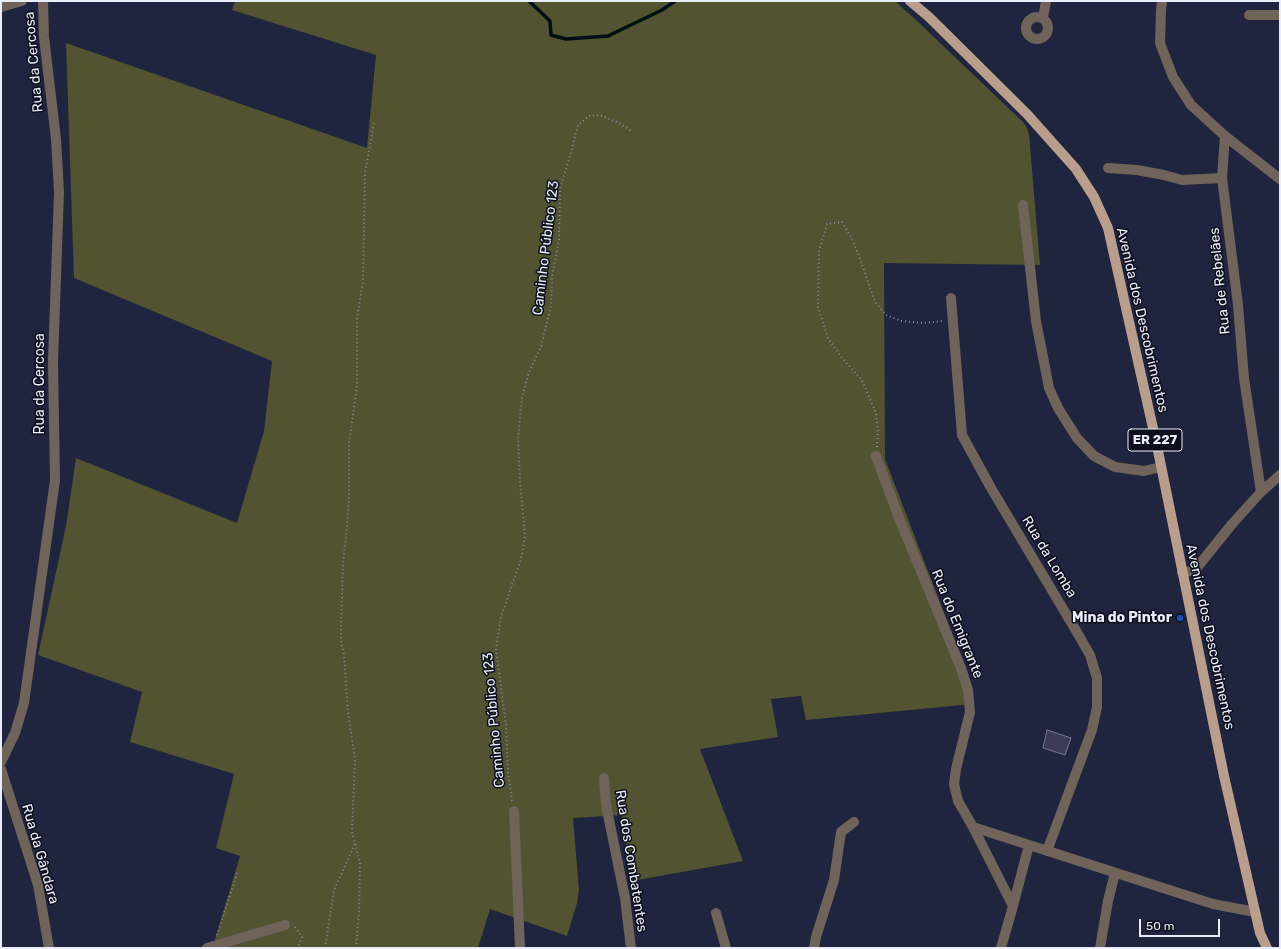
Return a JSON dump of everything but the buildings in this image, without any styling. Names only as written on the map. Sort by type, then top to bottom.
[{"type":"main road","name":"Avenida dos Descobrimentos","points":[[910,1],[929,17],[1027,114],[1076,169],[1094,198],[1108,228],[1161,467],[1224,776],[1260,933],[1267,948]]},
{"type":"street","points":[[1,7],[22,1]]},
{"type":"street","name":"Rua da Cercosa","points":[[1,762],[15,733],[24,703],[55,480],[52,361],[60,192],[56,139],[44,37],[43,1]]},
{"type":"street","points":[[1043,18],[1046,1]]},
{"type":"street","points":[[1162,1],[1160,10],[1160,43],[1173,77],[1191,105],[1225,136],[1280,179]]},
{"type":"street","points":[[1249,14],[1280,15]]},
{"type":"street","name":"Rua de Rebelães","points":[[1225,136],[1222,178],[1238,305],[1244,378],[1261,492]]},
{"type":"street","points":[[1108,168],[1137,170],[1182,180],[1222,178]]},
{"type":"street","points":[[1023,205],[1036,322],[1049,388],[1058,408],[1077,438],[1094,456],[1115,467],[1144,470],[1161,467]]},
{"type":"street","name":"Rua da Lomba","points":[[952,298],[962,435],[991,488],[1084,644],[1090,655],[1097,678],[1097,707],[1092,730],[1047,851]]},
{"type":"street","name":"Rua do Emigrante","points":[[876,456],[899,518],[961,668],[968,690],[970,712],[956,769],[954,784],[958,802],[973,826],[1013,906]]},
{"type":"street","points":[[1182,573],[1195,570],[1232,524],[1261,492],[1280,475]]},
{"type":"street","name":"Rua da Gândara","points":[[1,769],[3,786],[38,885],[49,948]]},
{"type":"street","name":"Rua dos Combatentes","points":[[604,778],[606,805],[625,898],[632,948]]},
{"type":"street","points":[[514,811],[520,948]]},
{"type":"street","points":[[814,948],[834,880],[841,832],[854,822]]},
{"type":"street","points":[[973,826],[1213,904],[1255,912]]},
{"type":"street","points":[[1001,948],[1029,845]]},
{"type":"street","points":[[1100,948],[1108,901],[1115,873]]},
{"type":"street","points":[[716,913],[726,948]]},
{"type":"street","points":[[210,947],[285,925]]},
{"type":"path","name":"Caminho Público 123","points":[[514,811],[508,772],[506,726],[496,649],[501,617],[522,559],[525,536],[520,483],[518,438],[522,397],[529,372],[541,347],[551,306],[552,277],[559,240],[560,189],[578,125],[589,116],[600,115],[619,123],[631,131]]},
{"type":"path","points":[[356,948],[359,913],[360,863],[352,832],[355,759],[348,712],[344,654],[341,643],[341,626],[349,496],[349,443],[357,386],[357,319],[363,281],[365,173],[374,123]]},
{"type":"path","points":[[876,456],[878,433],[876,413],[862,380],[842,358],[828,338],[818,307],[819,252],[827,224],[842,222],[851,237],[859,256],[875,302],[886,316],[901,321],[923,323],[953,321]]},
{"type":"path","points":[[325,948],[334,890],[355,843]]},
{"type":"path","points":[[210,947],[238,871]]},
{"type":"path","points":[[285,925],[295,926],[302,937],[298,948]]},
{"type":"green space","points":[[235,1],[895,1],[916,20],[1023,122],[1027,128],[1029,134],[1040,265],[884,263],[885,459],[964,665],[973,704],[806,720],[801,696],[771,699],[778,737],[700,749],[743,861],[632,881],[622,815],[573,818],[579,890],[577,903],[567,936],[490,909],[478,948],[215,948],[213,946],[240,856],[216,848],[234,774],[130,742],[142,692],[38,655],[66,526],[76,458],[237,523],[264,431],[272,361],[74,278],[66,43],[367,148],[376,55],[232,10]]},
{"type":"waterway","points":[[529,1],[550,21],[551,35],[566,39],[608,36],[662,10],[675,1]]},
{"type":"place","name":"Mina do Pintor","points":[[1180,618]]}]
